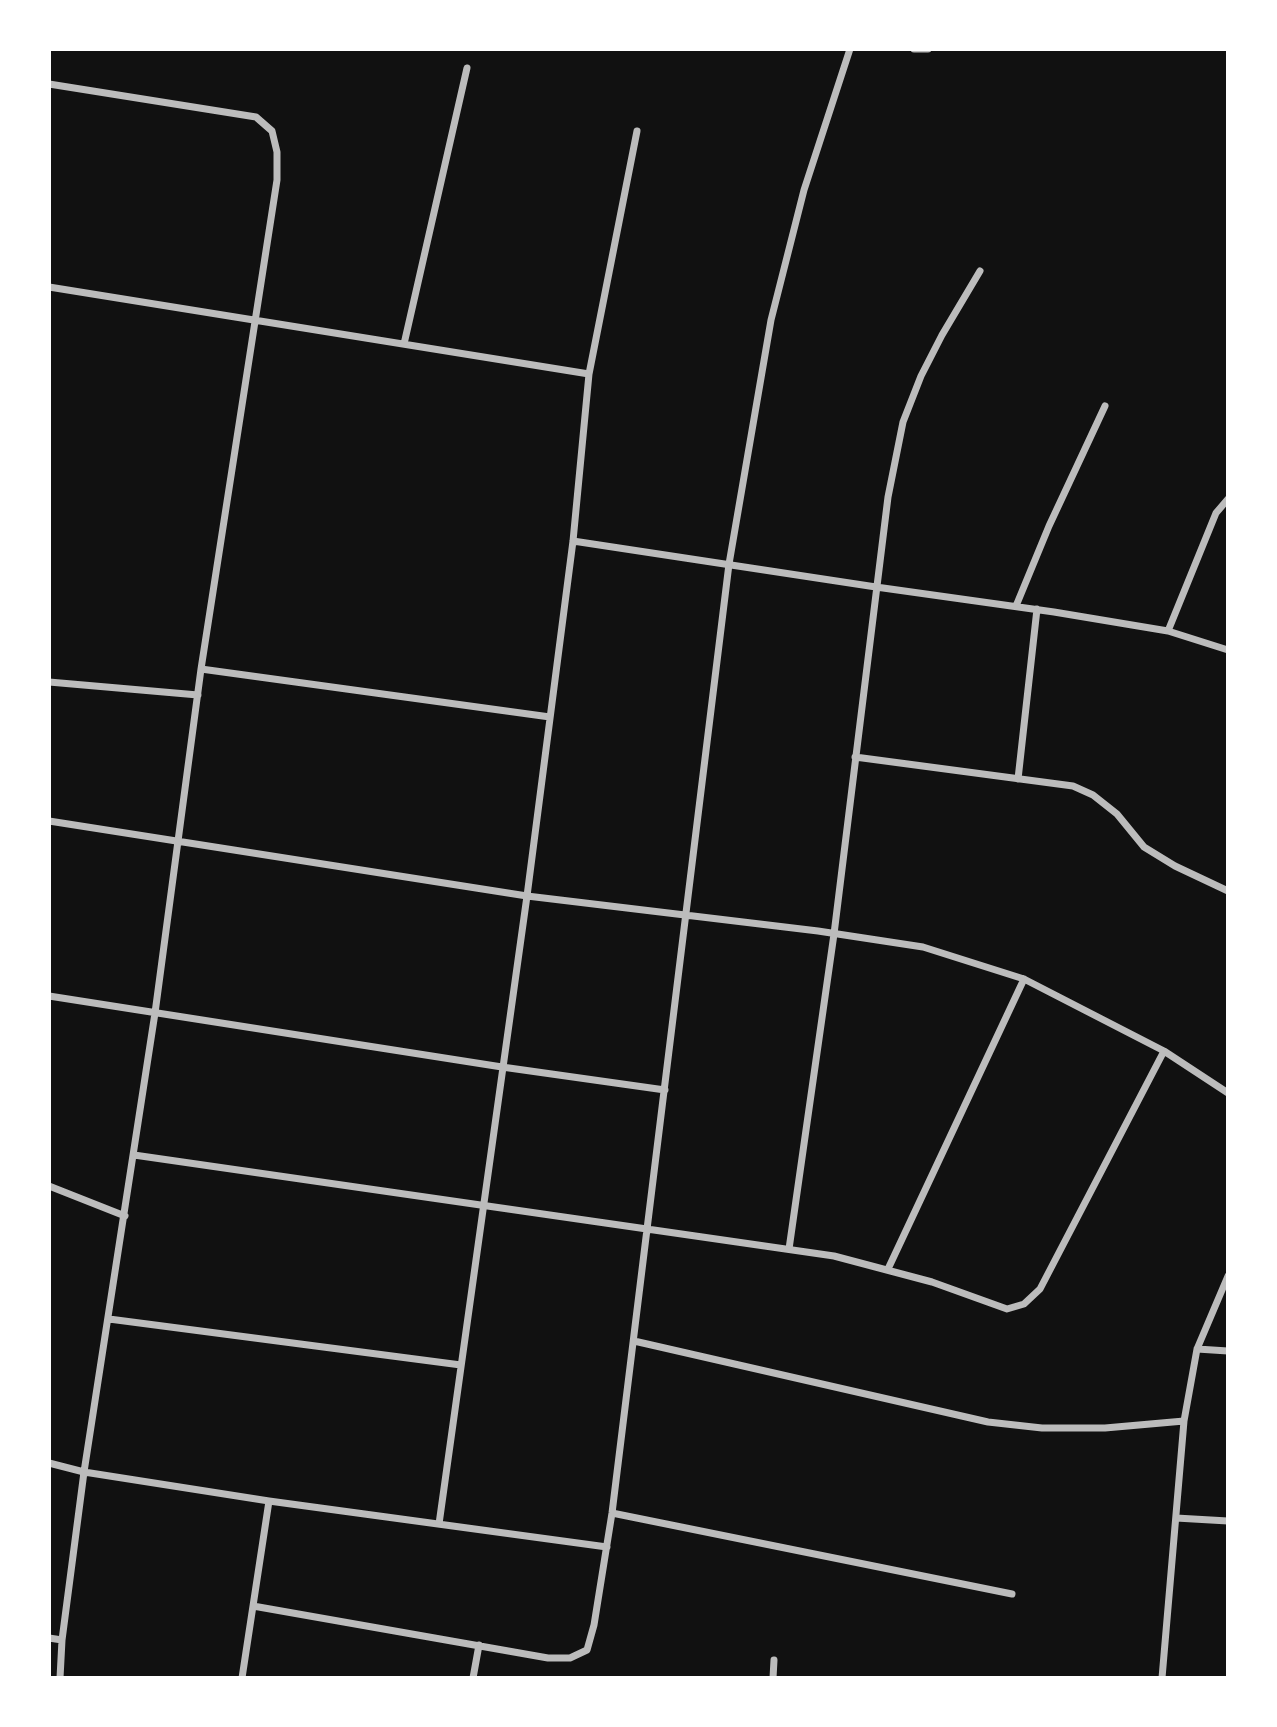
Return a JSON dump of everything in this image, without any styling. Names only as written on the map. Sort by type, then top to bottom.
[{"type":"street","points":[[253,1606],[548,1658],[570,1658],[587,1650],[594,1625],[612,1513],[729,564],[771,320],[804,190],[850,49]]},
{"type":"street","points":[[914,49],[928,49]]},
{"type":"street","points":[[404,344],[467,68]]},
{"type":"street","points":[[49,84],[256,117],[272,131],[277,152],[277,180],[201,669],[155,1013],[84,1472],[62,1640],[60,1678]]},
{"type":"street","points":[[439,1524],[527,896],[573,541],[589,374],[637,131]]},
{"type":"street","points":[[789,1249],[834,934],[888,497],[903,422],[937,345],[980,271]]},
{"type":"street","points":[[49,287],[589,374]]},
{"type":"street","points":[[1016,606],[1049,526],[1105,406]]},
{"type":"street","points":[[1168,632],[1216,513],[1228,499]]},
{"type":"street","points":[[573,541],[1016,606],[1168,632],[1228,650]]},
{"type":"street","points":[[1018,779],[1037,610]]},
{"type":"street","points":[[201,669],[550,717]]},
{"type":"street","points":[[49,682],[198,695]]},
{"type":"street","points":[[855,757],[1073,786],[1093,795],[1117,814],[1144,846],[1175,866],[1228,891]]},
{"type":"street","points":[[49,821],[527,896],[923,947],[1024,979],[1164,1051],[1228,1093]]},
{"type":"street","points":[[888,1269],[1024,979]]},
{"type":"street","points":[[49,996],[665,1090]]},
{"type":"street","points":[[134,1155],[834,1256],[932,1282],[1007,1309],[1024,1304],[1040,1289],[1164,1051]]},
{"type":"street","points":[[49,1186],[125,1216]]},
{"type":"street","points":[[1162,1678],[1184,1422],[1197,1349],[1228,1276]]},
{"type":"street","points":[[109,1319],[461,1365]]},
{"type":"street","points":[[634,1341],[988,1422],[1042,1428],[1105,1428],[1184,1422]]},
{"type":"street","points":[[1197,1349],[1228,1351]]},
{"type":"street","points":[[49,1463],[84,1472],[269,1501],[607,1547]]},
{"type":"street","points":[[242,1678],[269,1501]]},
{"type":"street","points":[[612,1513],[1012,1594]]},
{"type":"street","points":[[1176,1518],[1228,1521]]},
{"type":"street","points":[[49,1639],[62,1640]]},
{"type":"street","points":[[473,1678],[479,1645]]},
{"type":"street","points":[[773,1678],[774,1660]]}]
